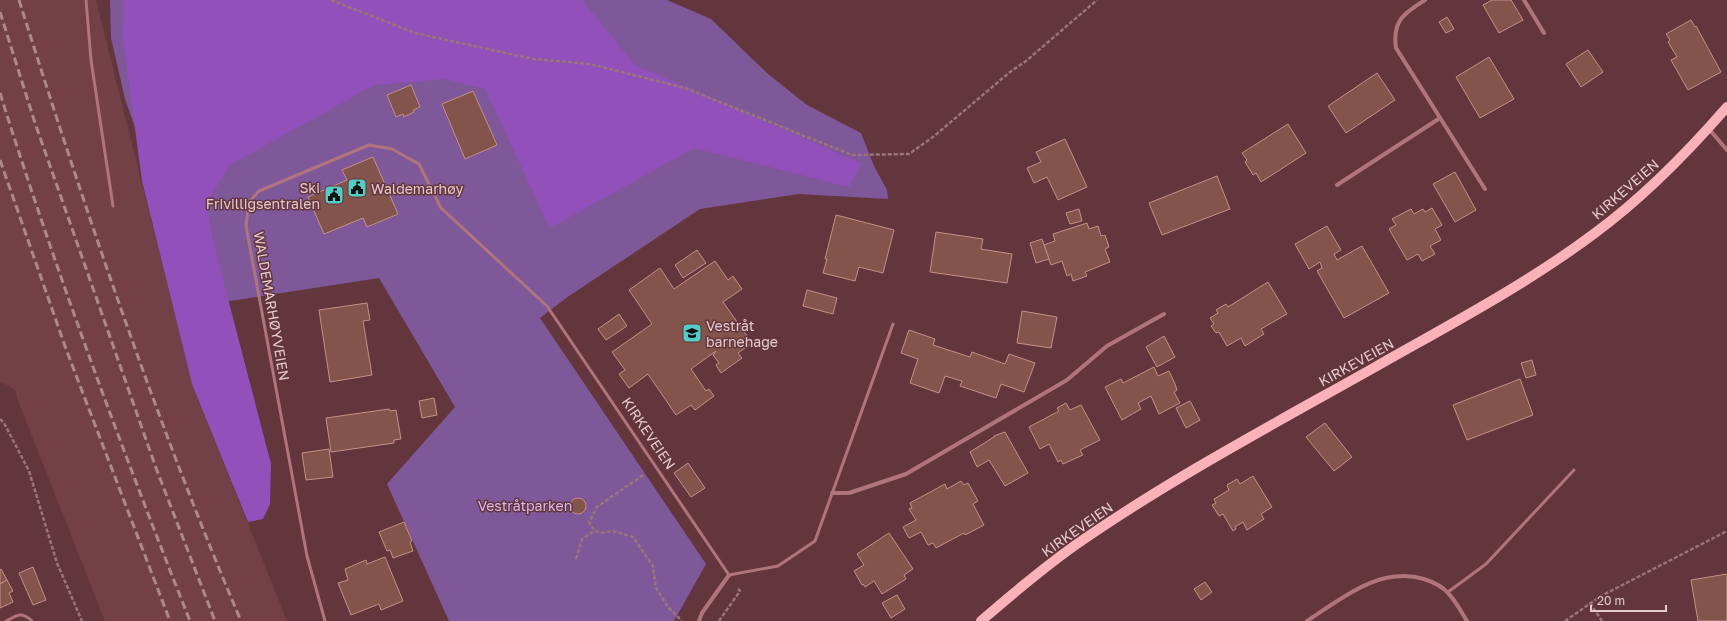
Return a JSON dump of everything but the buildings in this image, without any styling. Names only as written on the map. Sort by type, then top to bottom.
[{"type":"main road","name":"KIRKEVEIEN","points":[[982,621],[1073,547],[1152,495],[1216,456],[1487,303],[1569,252],[1597,232],[1643,194],[1669,170],[1727,107]]},
{"type":"street","points":[[1425,0],[1399,21],[1394,36],[1396,48],[1485,189]]},
{"type":"street","points":[[1524,0],[1544,33]]},
{"type":"street","points":[[1337,185],[1440,118]]},
{"type":"street","points":[[1708,129],[1727,150]]},
{"type":"street","points":[[832,493],[849,494],[906,474],[1067,380],[1107,346],[1164,314]]},
{"type":"street","points":[[699,621],[702,614],[729,575]]},
{"type":"street","points":[[1307,621],[1354,590],[1379,579],[1398,576],[1413,576],[1434,582],[1448,592],[1467,621]]},
{"type":"lane","points":[[86,0],[91,60],[113,206]]},
{"type":"lane","name":"WALDEMARHØYVEIEN","points":[[325,621],[307,556],[246,226],[249,202],[259,191],[369,145],[392,149],[419,164],[441,208],[547,306]]},
{"type":"lane","name":"KIRKEVEIEN","points":[[547,306],[729,575]]},
{"type":"lane","points":[[729,575],[778,566],[815,541],[893,324]]},
{"type":"lane","points":[[1448,592],[1486,564],[1574,470]]},
{"type":"lane","points":[[6,621],[21,614],[27,616],[32,621]]},
{"type":"path","points":[[331,0],[415,33],[534,59],[590,64],[685,88],[852,155],[909,154],[933,137],[1010,72],[1026,61],[1096,0]]},
{"type":"path","points":[[0,419],[4,423],[29,471],[57,563],[82,621]]},
{"type":"path","points":[[655,466],[597,507],[589,522],[595,530],[601,533],[613,531],[633,536],[652,566],[656,588],[668,607],[682,621]]},
{"type":"path","points":[[576,559],[582,539],[595,530]]},
{"type":"path","points":[[1565,621],[1601,596],[1727,531]]},
{"type":"path","points":[[1590,603],[1602,621]]},
{"type":"shaded area","points":[[0,0],[96,0],[192,384],[287,621],[105,621],[17,398],[16,390],[0,381]]},
{"type":"shaded area","points":[[124,0],[582,0],[635,65],[861,163],[849,187],[694,148],[550,228],[485,89],[445,79],[374,85],[230,165],[207,203],[212,237],[271,464],[270,504],[263,519],[248,522],[192,384],[142,181],[123,38]]},
{"type":"green space","name":"Vestråtparken","points":[[110,0],[667,0],[711,19],[768,74],[807,105],[861,133],[874,166],[887,190],[888,199],[799,194],[700,209],[569,296],[540,318],[706,564],[674,621],[449,621],[387,484],[455,407],[379,278],[198,306],[125,99],[111,38]]},
{"type":"railway","points":[[19,0],[69,157],[122,313],[179,468],[241,621]]},
{"type":"railway","points":[[0,12],[35,123],[156,468],[215,621]]},
{"type":"railway","points":[[0,93],[21,160],[90,359],[190,621]]},
{"type":"railway","points":[[0,160],[66,349],[170,621]]},
{"type":"place","name":"Waldemarhøy","points":[[357,188]]},
{"type":"place","name":"Ski Frivilligsentralen","points":[[334,195]]},
{"type":"place","name":"Vestråt barnehage","points":[[692,333]]}]
